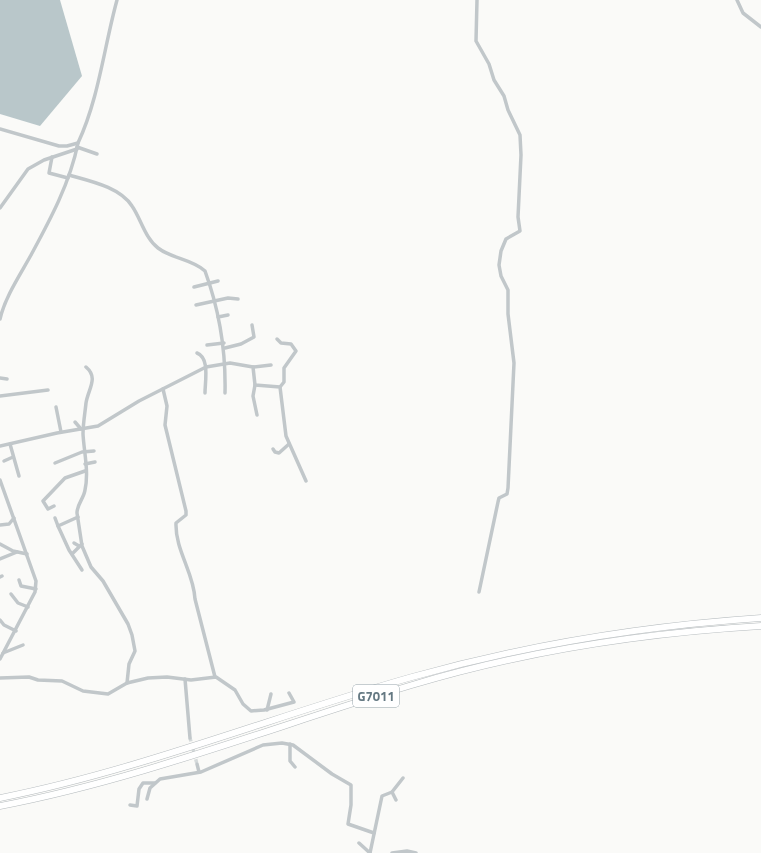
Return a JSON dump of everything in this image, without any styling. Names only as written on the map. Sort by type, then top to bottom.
[{"type":"highway","name":"G7011","points":[[0,798],[90,777],[405,680],[486,658],[650,628],[761,618]]},
{"type":"highway","name":"G7011","points":[[0,806],[93,785],[407,686],[487,665],[557,651],[652,636],[761,626]]},
{"type":"street","points":[[0,319],[16,282],[38,242],[68,177],[84,130],[102,68],[117,0]]},
{"type":"street","points":[[477,0],[476,41],[489,64],[494,80],[504,96],[508,110],[519,133],[521,155],[518,217],[520,231],[506,239],[501,251],[499,265],[501,276],[508,290],[508,314],[514,364],[508,488],[507,494],[499,498],[479,592]]},
{"type":"street","points":[[737,0],[743,13],[761,27]]},
{"type":"street","points":[[0,128],[59,146],[78,146],[97,154]]},
{"type":"street","points":[[0,208],[25,171],[78,146]]},
{"type":"street","points":[[52,157],[49,173],[103,186],[125,197],[132,205],[144,229],[157,247],[201,268],[205,272],[214,301],[225,348],[225,393]]},
{"type":"street","points":[[194,287],[218,281]]},
{"type":"street","points":[[196,305],[228,298],[238,299]]},
{"type":"street","points":[[218,317],[228,315]]},
{"type":"street","points":[[225,348],[241,344],[254,338],[252,325]]},
{"type":"street","points":[[277,339],[281,343],[291,344],[296,351],[284,368],[284,382],[280,387]]},
{"type":"street","points":[[207,345],[224,343]]},
{"type":"street","points":[[197,353],[203,358],[206,367],[206,393]]},
{"type":"street","points":[[0,446],[100,425],[132,405],[206,367],[226,364],[253,367],[271,365]]},
{"type":"street","points":[[86,367],[91,371],[93,378],[87,392],[82,429],[86,451],[86,488],[77,507],[80,545],[93,570],[103,581],[128,624],[132,634],[135,651],[129,664],[127,683]]},
{"type":"street","points":[[253,367],[255,385],[253,396],[257,415]]},
{"type":"street","points":[[0,378],[7,379]]},
{"type":"street","points":[[255,385],[280,387]]},
{"type":"street","points":[[280,387],[282,392],[285,432],[306,480]]},
{"type":"street","points":[[163,389],[167,406],[165,425],[186,511],[186,515],[176,523],[176,530],[182,555],[195,592],[195,600],[215,677]]},
{"type":"street","points":[[0,396],[48,390]]},
{"type":"street","points":[[56,407],[61,432]]},
{"type":"street","points":[[75,422],[82,429]]},
{"type":"street","points":[[10,444],[19,476]]},
{"type":"street","points":[[273,449],[275,452],[279,453],[289,444]]},
{"type":"street","points":[[55,463],[86,451],[94,451]]},
{"type":"street","points":[[4,461],[13,457]]},
{"type":"street","points":[[85,464],[95,462]]},
{"type":"street","points":[[54,506],[48,509],[43,501],[66,478],[85,471]]},
{"type":"street","points":[[0,480],[36,581],[36,589],[28,607],[0,658]]},
{"type":"street","points":[[58,526],[78,517]]},
{"type":"street","points":[[0,525],[9,524],[14,518]]},
{"type":"street","points":[[55,518],[69,550],[82,570]]},
{"type":"street","points":[[74,543],[80,545]]},
{"type":"street","points":[[0,544],[17,552],[27,554]]},
{"type":"street","points":[[72,554],[80,545]]},
{"type":"street","points":[[0,559],[17,552]]},
{"type":"street","points":[[19,580],[21,586],[36,589]]},
{"type":"street","points":[[11,594],[18,603],[28,607]]},
{"type":"street","points":[[0,620],[4,625],[16,631]]},
{"type":"street","points":[[3,653],[23,645]]},
{"type":"street","points":[[0,678],[29,677],[38,680],[62,681],[83,691],[108,694],[127,683],[160,677],[185,679],[215,677],[235,690],[242,704],[248,709],[256,712],[294,702],[289,693]]},
{"type":"street","points":[[185,679],[190,738]]},
{"type":"street","points":[[267,710],[271,694]]},
{"type":"street","points":[[149,790],[155,783],[164,778],[199,772],[264,745],[282,743],[290,744],[351,785],[352,805],[348,824],[374,833]]},
{"type":"street","points":[[290,744],[290,761],[295,766]]},
{"type":"street","points":[[197,764],[199,772]]},
{"type":"street","points":[[358,843],[370,853],[382,796],[392,792],[402,778]]},
{"type":"street","points":[[130,805],[136,806],[140,788],[143,783],[155,783]]},
{"type":"street","points":[[147,799],[149,790],[148,783]]},
{"type":"street","points":[[392,792],[396,800]]},
{"type":"street","points":[[392,853],[407,851],[416,853]]},
{"type":"shaded area","points":[[0,0],[60,0],[82,76],[40,126],[0,114]]},
{"type":"tunnel","points":[[190,738],[197,764]]}]
